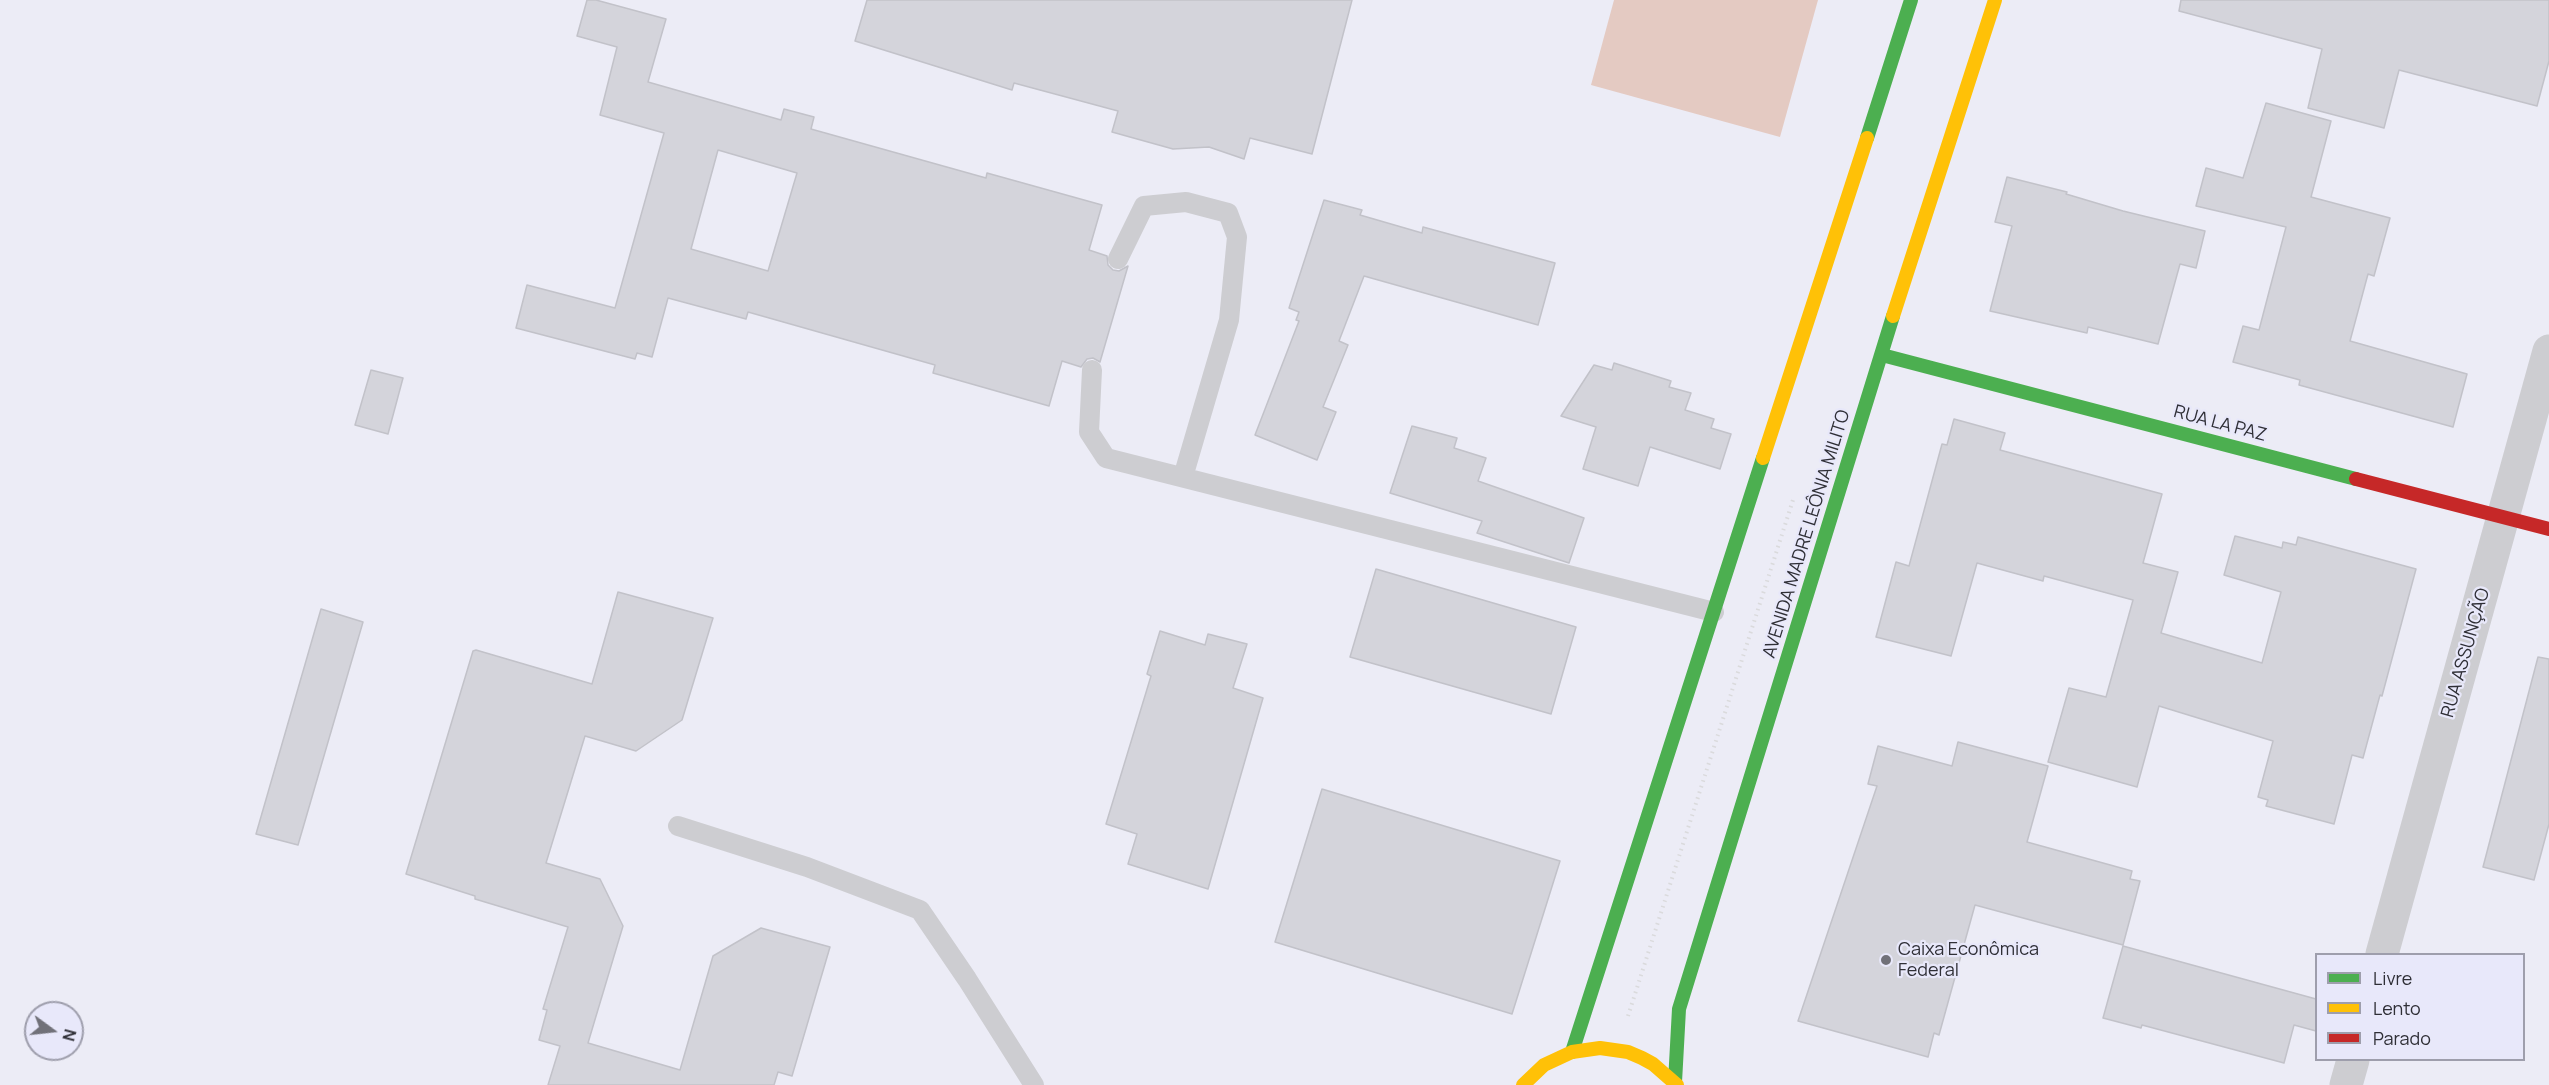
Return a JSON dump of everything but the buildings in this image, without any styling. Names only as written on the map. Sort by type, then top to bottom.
[{"type":"main road","points":[[1572,1052],[1911,0]]},
{"type":"main road","name":"AVENIDA MADRE LEÔNIA MILITO","points":[[1676,1084],[1679,1009],[1930,196],[1995,0]]},
{"type":"main road","name":"RUA LA PAZ","points":[[1882,355],[2549,529]]},
{"type":"main road","points":[[1523,1085],[1544,1065],[1572,1052],[1600,1048],[1628,1052],[1653,1064],[1676,1084]]},
{"type":"street","name":"RUA ASSUNÇÃO","points":[[2382,953],[2549,351]]},
{"type":"street","points":[[2346,1085],[2352,1061]]},
{"type":"lane","points":[[1118,259],[1144,206],[1186,202],[1228,213],[1237,237],[1229,320],[1183,477]]},
{"type":"lane","points":[[1092,370],[1089,432],[1106,458],[1714,612]]},
{"type":"lane","points":[[678,826],[807,867],[920,910],[967,978],[1034,1085]]},
{"type":"path","points":[[1617,1050],[1795,496]]},
{"type":"shaded area","points":[[1614,0],[1818,0],[1780,137],[1591,85]]},
{"type":"traffic: fast","points":[[1867,138],[1911,0]]},
{"type":"traffic: fast","points":[[1675,1082],[1679,1009],[1893,316]]},
{"type":"traffic: fast","points":[[1882,355],[2356,479]]},
{"type":"traffic: fast","points":[[1572,1052],[1763,458]]},
{"type":"traffic: slow","points":[[1893,316],[1995,0]]},
{"type":"traffic: slow","points":[[1763,458],[1867,138]]},
{"type":"traffic: slow","points":[[1523,1085],[1544,1065],[1572,1052],[1600,1048],[1628,1052],[1642,1058],[1653,1064],[1677,1085]]},
{"type":"traffic: jam","points":[[2356,479],[2549,529]]},
{"type":"place","name":"Caixa Econômica Federal","points":[[1886,960]]}]
